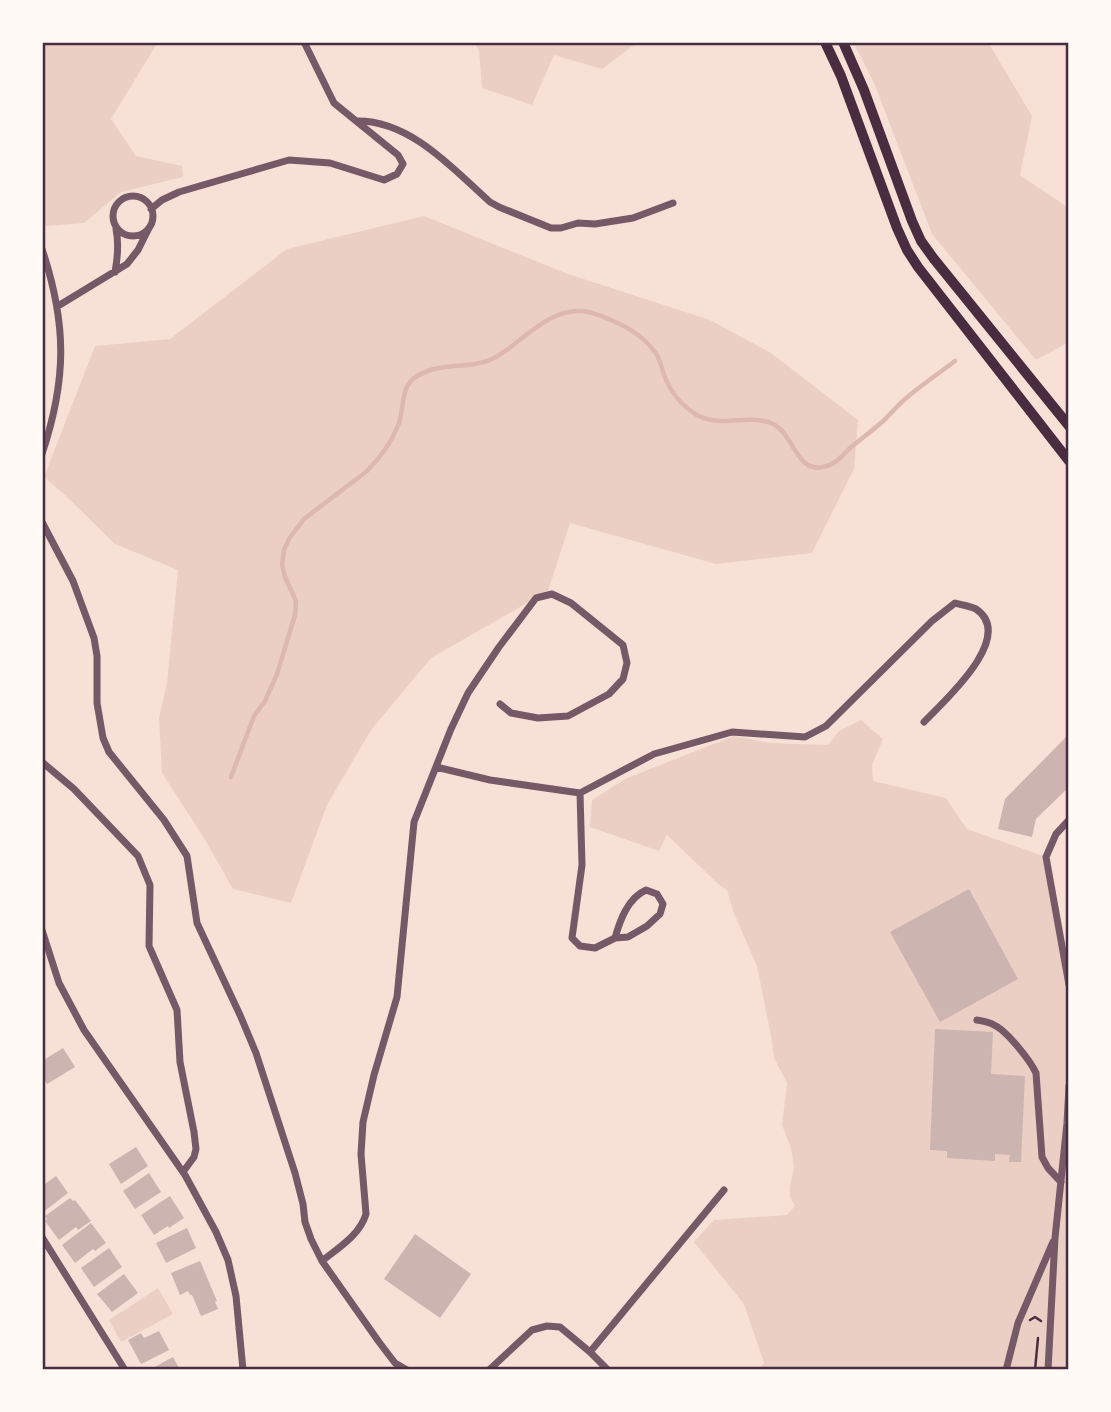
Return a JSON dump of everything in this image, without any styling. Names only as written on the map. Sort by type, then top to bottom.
[{"type":"main road","points":[[825,42],[841,76],[907,250],[1069,461]]},
{"type":"main road","points":[[843,42],[921,241],[1069,426]]},
{"type":"street","points":[[151,209],[179,191],[289,160],[330,163],[384,180],[397,174],[402,164],[398,155],[334,103],[304,42]]},
{"type":"street","points":[[357,121],[371,121],[392,127],[413,138],[436,154],[490,202],[551,228],[633,218],[673,203]]},
{"type":"street","points":[[58,306],[114,273],[127,264],[138,250],[152,222],[151,209],[143,199],[124,198],[113,213],[119,244],[114,273]]},
{"type":"street","points":[[116,225],[119,231],[132,236],[145,233],[149,228]]},
{"type":"street","points":[[42,249],[58,306],[61,331],[61,368],[56,404],[42,454]]},
{"type":"street","points":[[42,522],[73,581],[94,638],[97,656],[97,703],[103,738],[109,752],[164,820],[187,856],[197,923],[256,1053],[295,1173],[308,1231],[322,1261],[393,1367],[407,1370]]},
{"type":"street","points":[[322,1261],[357,1231],[366,1214],[361,1154],[363,1122],[397,998],[414,822],[468,693],[536,598],[552,594],[571,603],[623,645],[627,663],[623,679],[608,694],[569,716],[538,718],[511,713],[500,704]]},
{"type":"street","points":[[436,767],[491,780],[580,793],[654,754],[732,732],[805,737],[827,726],[932,621],[955,603],[975,609],[986,620],[988,637],[981,656],[964,681],[924,722]]},
{"type":"street","points":[[42,762],[74,789],[138,856],[150,885],[149,946],[177,1010],[180,1062],[196,1149],[194,1157],[183,1172]]},
{"type":"street","points":[[580,793],[582,865],[572,938],[580,946],[594,948],[615,938],[628,937],[647,926],[660,914],[663,904],[657,894],[646,890],[636,894],[618,925],[615,938]]},
{"type":"street","points":[[1069,820],[1056,834],[1046,858],[1069,985]]},
{"type":"street","points":[[42,930],[59,983],[84,1030],[183,1172],[216,1233],[228,1260],[236,1296],[243,1370]]},
{"type":"street","points":[[977,1020],[995,1025],[1031,1063],[1036,1073],[1042,1157],[1061,1182]]},
{"type":"street","points":[[1048,1370],[1055,1238],[1069,1086]]},
{"type":"street","points":[[590,1352],[724,1190]]},
{"type":"street","points":[[42,1237],[125,1370]]},
{"type":"street","points":[[1006,1370],[1018,1323],[1055,1238]]},
{"type":"street","points":[[489,1370],[533,1330],[547,1326],[560,1327],[608,1370]]},
{"type":"path","points":[[1028,1321],[1035,1317],[1041,1320],[1035,1370]]},
{"type":"shaded area","points":[[42,42],[158,42],[111,119],[136,156],[182,166],[183,177],[121,192],[84,223],[46,226],[42,221]]},
{"type":"shaded area","points":[[473,42],[638,42],[602,69],[554,55],[532,105],[482,88],[479,50]]},
{"type":"shaded area","points":[[853,42],[988,42],[1032,116],[1020,175],[1069,208],[1069,342],[1036,360],[932,234],[874,83]]},
{"type":"shaded area","points":[[424,216],[568,274],[710,320],[771,353],[858,420],[854,469],[812,553],[716,564],[570,523],[548,591],[431,658],[371,730],[327,805],[291,903],[233,889],[162,773],[159,718],[167,683],[178,570],[115,544],[44,477],[95,346],[170,339],[287,249]]},
{"type":"shaded area","points":[[861,720],[883,739],[872,765],[873,781],[946,798],[967,829],[1046,857],[1069,985],[1069,1370],[758,1370],[764,1363],[744,1304],[694,1242],[714,1220],[787,1215],[795,1206],[790,1197],[794,1167],[791,1148],[782,1125],[787,1083],[774,1058],[757,966],[733,911],[727,890],[667,835],[659,851],[590,827],[592,800],[627,778],[734,736],[770,743],[828,745],[839,731]]},
{"type":"shaded area","points":[[158,1288],[173,1314],[121,1342],[109,1320]]},
{"type":"building","points":[[1069,734],[1069,787],[1036,819],[1032,837],[998,829],[1005,799]]},
{"type":"building","points":[[969,889],[1018,979],[940,1022],[890,932]]},
{"type":"building","points":[[935,1029],[993,1032],[991,1074],[1025,1076],[1021,1162],[1009,1162],[1010,1155],[995,1154],[995,1161],[947,1158],[947,1151],[930,1150]]},
{"type":"building","points":[[63,1048],[75,1067],[47,1084],[42,1076],[42,1061]]},
{"type":"building","points":[[136,1147],[148,1166],[121,1184],[109,1164]]},
{"type":"building","points":[[149,1173],[161,1192],[135,1209],[123,1191]]},
{"type":"building","points":[[56,1176],[68,1193],[42,1213],[42,1186]]},
{"type":"building","points":[[170,1196],[184,1218],[154,1235],[141,1215]]},
{"type":"building","points":[[70,1198],[75,1200],[91,1221],[78,1230],[76,1227],[59,1240],[45,1221],[45,1216]]},
{"type":"building","points":[[91,1223],[106,1243],[75,1263],[62,1245]]},
{"type":"building","points":[[187,1228],[196,1248],[166,1263],[156,1243]]},
{"type":"building","points":[[415,1234],[471,1274],[440,1318],[384,1279]]},
{"type":"building","points":[[109,1248],[122,1267],[94,1287],[81,1268]]},
{"type":"building","points":[[200,1261],[218,1309],[201,1316],[188,1291],[180,1295],[171,1273]]},
{"type":"building","points":[[124,1274],[138,1293],[112,1312],[97,1294]]},
{"type":"building","points":[[159,1331],[169,1350],[141,1364],[128,1340],[141,1333],[144,1338]]},
{"type":"building","points":[[173,1357],[180,1370],[149,1370]]},
{"type":"waterway","points":[[231,777],[254,716],[265,701],[277,674],[295,615],[296,601],[282,565],[289,539],[304,519],[367,471],[381,455],[399,423],[406,388],[422,373],[443,367],[484,362],[504,352],[557,315],[588,312],[624,326],[648,343],[657,355],[673,392],[697,415],[717,421],[766,421],[781,430],[807,464],[823,467],[838,460],[910,395],[955,361]]}]
